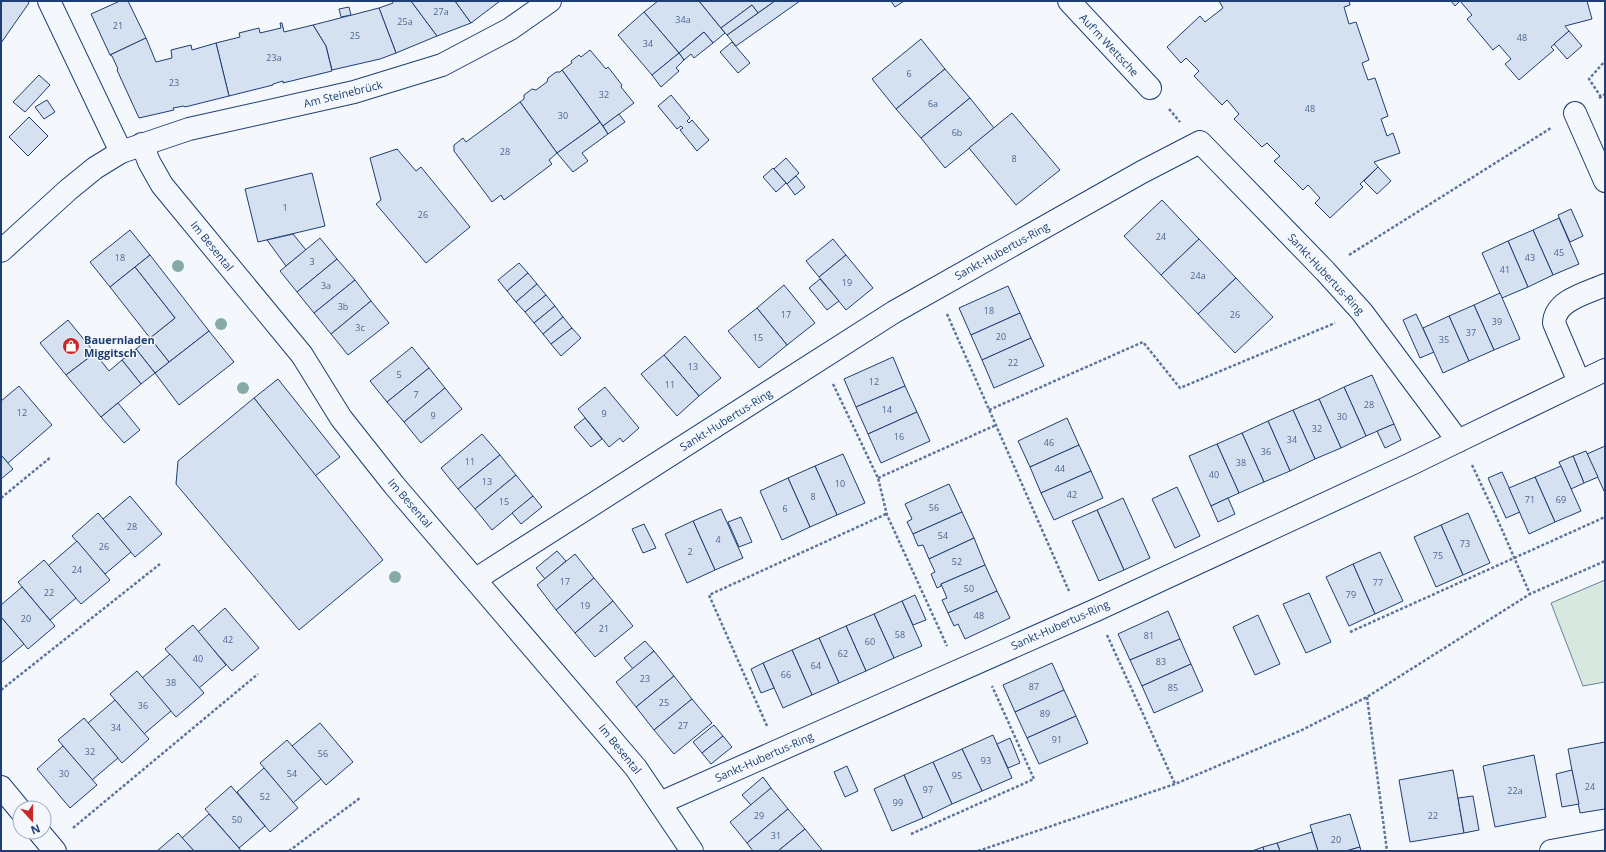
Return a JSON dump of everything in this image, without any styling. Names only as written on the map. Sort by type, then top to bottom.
[{"type":"street","points":[[49,1],[121,152]]},
{"type":"street","name":"Am Steinebrück","points":[[1,251],[68,190],[95,168],[121,152],[189,129],[354,92],[442,65],[510,29],[550,1]]},
{"type":"street","name":"Auf'm Wettsche","points":[[1069,1],[1150,88]]},
{"type":"street","points":[[1575,113],[1605,180]]},
{"type":"street","name":"Sankt-Hubertus-Ring","points":[[476,580],[822,360],[894,312],[1142,172],[1200,142],[1325,271],[1362,312],[1458,441]]},
{"type":"street","name":"Im Besental","points":[[142,144],[149,162],[162,185],[302,355],[341,418],[389,479],[636,768],[692,851]]},
{"type":"street","points":[[1579,382],[1554,323],[1554,315],[1560,307],[1570,300],[1605,285]]},
{"type":"street","name":"Sankt-Hubertus-Ring","points":[[660,803],[1088,613],[1404,468],[1605,370]]},
{"type":"street","points":[[1,787],[12,800]]},
{"type":"street","points":[[1551,851],[1605,841]]},
{"type":"path","points":[[1601,96],[1589,80],[1605,61]]},
{"type":"path","points":[[1150,88],[1200,142]]},
{"type":"path","points":[[1325,271],[1605,94]]},
{"type":"path","points":[[936,288],[996,425],[1088,613],[1175,784]]},
{"type":"path","points":[[989,410],[1143,342],[1180,388],[1362,312]]},
{"type":"path","points":[[822,360],[878,478],[887,515],[958,671]]},
{"type":"path","points":[[878,478],[996,425]]},
{"type":"path","points":[[1458,441],[1478,478],[1530,594]]},
{"type":"path","points":[[1,498],[51,457]]},
{"type":"path","points":[[778,751],[709,595],[886,514],[887,515]]},
{"type":"path","points":[[1350,632],[1605,517]]},
{"type":"path","points":[[978,851],[1175,784],[1302,730],[1367,697],[1530,594],[1605,561]]},
{"type":"path","points":[[1,690],[160,564]]},
{"type":"path","points":[[911,834],[1034,779],[980,660]]},
{"type":"path","points":[[48,843],[258,674]]},
{"type":"path","points":[[1367,697],[1387,851]]},
{"type":"path","points":[[289,851],[360,798]]},
{"type":"shaded area","points":[[1605,580],[1605,682],[1583,686],[1551,603]]},
{"type":"building","points":[[1,1],[27,1],[29,3],[1,43]]},
{"type":"building","points":[[120,1],[128,1],[146,38],[110,55],[91,14]]},
{"type":"building","points":[[392,1],[411,1],[437,36],[396,53],[379,8],[393,3]]},
{"type":"building","points":[[411,1],[455,1],[471,23],[437,36]]},
{"type":"building","points":[[455,1],[500,1],[471,23]]},
{"type":"building","points":[[658,1],[699,1],[725,33],[713,43],[704,32],[679,53],[644,12]]},
{"type":"building","points":[[699,1],[775,1],[758,13],[752,5],[721,28]]},
{"type":"building","points":[[775,1],[800,1],[736,46],[727,35]]},
{"type":"building","points":[[891,1],[904,1],[895,7]]},
{"type":"building","points":[[1219,1],[1349,1],[1350,5],[1344,7],[1349,24],[1356,22],[1369,60],[1362,63],[1368,80],[1375,78],[1388,116],[1381,119],[1387,136],[1393,133],[1400,153],[1374,162],[1378,167],[1360,184],[1363,187],[1330,218],[1315,203],[1320,198],[1308,185],[1303,190],[1274,161],[1280,156],[1267,143],[1262,147],[1234,119],[1239,114],[1227,100],[1222,105],[1194,76],[1199,71],[1186,58],[1181,63],[1167,47],[1200,16],[1205,22],[1223,8]]},
{"type":"building","points":[[1451,1],[1460,1],[1455,6]]},
{"type":"building","points":[[1460,1],[1587,1],[1592,19],[1565,26],[1569,31],[1551,47],[1554,50],[1519,80],[1505,64],[1511,59],[1499,45],[1493,50],[1467,19],[1472,15]]},
{"type":"building","points":[[752,5],[758,13],[727,35],[721,28]]},
{"type":"building","points":[[349,7],[351,15],[341,17],[339,9]]},
{"type":"building","points":[[379,8],[396,53],[380,59],[332,70],[326,46],[313,25]]},
{"type":"building","points":[[644,12],[679,53],[652,75],[618,35]]},
{"type":"building","points":[[280,23],[282,23],[284,32],[313,25],[326,46],[332,71],[283,83],[283,81],[229,96],[216,43],[240,37],[239,33],[259,28],[260,33],[281,28]]},
{"type":"building","points":[[1569,31],[1582,46],[1567,59],[1554,44]]},
{"type":"building","points":[[704,32],[713,43],[694,58],[691,54],[684,60],[679,53]]},
{"type":"building","points":[[146,38],[156,62],[172,58],[171,50],[191,45],[192,50],[216,43],[229,96],[185,107],[173,108],[174,110],[139,118],[117,70],[118,69],[112,56],[110,55]]},
{"type":"building","points":[[921,39],[945,69],[896,109],[872,79]]},
{"type":"building","points":[[732,42],[750,63],[738,73],[720,52]]},
{"type":"building","points":[[590,50],[606,69],[608,67],[634,103],[603,126],[562,70],[572,63],[571,61],[579,55],[581,57]]},
{"type":"building","points":[[679,53],[684,60],[676,68],[679,71],[661,87],[652,75]]},
{"type":"building","points":[[945,69],[970,98],[921,138],[896,109]]},
{"type":"building","points":[[562,70],[600,122],[557,153],[520,102],[524,99],[524,95],[532,89],[536,90],[547,82],[548,78],[556,72],[560,72]]},
{"type":"building","points":[[39,75],[50,85],[25,112],[13,102]]},
{"type":"building","points":[[671,95],[690,118],[687,121],[689,123],[692,120],[709,140],[697,151],[680,130],[683,128],[681,126],[677,129],[658,106]]},
{"type":"building","points":[[970,98],[994,128],[945,168],[921,138]]},
{"type":"building","points":[[47,100],[55,112],[44,119],[35,107]]},
{"type":"building","points":[[520,102],[557,153],[549,160],[552,164],[504,200],[501,195],[492,202],[454,151],[454,145],[463,138],[466,142]]},
{"type":"building","points":[[1012,113],[1060,170],[1016,205],[969,148]]},
{"type":"building","points":[[619,114],[625,122],[608,134],[603,126]]},
{"type":"building","points":[[29,117],[48,136],[28,156],[9,137]]},
{"type":"building","points":[[600,122],[608,134],[582,153],[588,161],[573,172],[557,153]]},
{"type":"building","points":[[397,149],[416,171],[421,167],[470,227],[426,263],[376,204],[381,200],[370,158]]},
{"type":"building","points":[[786,158],[799,173],[787,184],[774,169]]},
{"type":"building","points":[[1378,167],[1391,181],[1377,194],[1364,181]]},
{"type":"building","points":[[773,168],[786,183],[776,192],[763,177]]},
{"type":"building","points":[[312,173],[325,226],[258,242],[245,189]]},
{"type":"building","points":[[796,176],[805,187],[795,195],[787,184]]},
{"type":"building","points":[[1162,200],[1199,239],[1161,275],[1124,236]]},
{"type":"building","points":[[1571,209],[1583,236],[1570,242],[1558,215]]},
{"type":"building","points":[[1559,218],[1579,264],[1553,275],[1533,230]]},
{"type":"building","points":[[130,230],[150,255],[110,287],[90,262]]},
{"type":"building","points":[[1533,230],[1553,275],[1528,287],[1508,241]]},
{"type":"building","points":[[293,234],[306,250],[286,266],[267,240]]},
{"type":"building","points":[[320,238],[337,259],[297,292],[280,271]]},
{"type":"building","points":[[833,239],[846,255],[819,277],[806,261]]},
{"type":"building","points":[[1199,239],[1236,278],[1198,314],[1161,275]]},
{"type":"building","points":[[1508,241],[1528,287],[1502,298],[1482,253]]},
{"type":"building","points":[[150,255],[209,331],[169,362],[150,338],[175,318],[135,267]]},
{"type":"building","points":[[846,255],[873,288],[846,310],[819,277]]},
{"type":"building","points":[[337,259],[355,280],[314,313],[297,292]]},
{"type":"building","points":[[519,263],[528,273],[507,291],[498,280]]},
{"type":"building","points":[[135,267],[175,318],[150,338],[110,287]]},
{"type":"building","points":[[528,273],[537,284],[516,302],[507,291]]},
{"type":"building","points":[[1236,278],[1273,317],[1235,353],[1198,314]]},
{"type":"building","points":[[820,279],[839,301],[827,310],[809,288]]},
{"type":"building","points":[[355,280],[371,301],[331,334],[314,313]]},
{"type":"building","points":[[537,284],[546,295],[525,312],[516,302]]},
{"type":"building","points":[[784,285],[815,323],[787,345],[757,308]]},
{"type":"building","points":[[1008,286],[1020,313],[971,335],[959,308]]},
{"type":"building","points":[[1500,293],[1520,339],[1494,350],[1474,305]]},
{"type":"building","points":[[546,295],[555,306],[534,323],[525,312]]},
{"type":"building","points":[[371,301],[389,323],[348,355],[331,334]]},
{"type":"building","points":[[1474,305],[1494,350],[1469,361],[1449,316]]},
{"type":"building","points":[[555,306],[563,317],[543,334],[534,323]]},
{"type":"building","points":[[757,308],[787,345],[759,368],[728,331]]},
{"type":"building","points":[[1020,313],[1031,338],[982,360],[971,335]]},
{"type":"building","points":[[1416,314],[1434,352],[1420,358],[1403,320]]},
{"type":"building","points":[[1449,316],[1469,361],[1443,373],[1423,328]]},
{"type":"building","points":[[563,317],[572,328],[551,344],[543,334]]},
{"type":"building","points":[[68,320],[95,353],[66,375],[40,343]]},
{"type":"building","points":[[572,328],[581,338],[561,356],[551,344]]},
{"type":"building","points":[[209,331],[234,362],[179,405],[155,373]]},
{"type":"building","points":[[685,336],[721,378],[699,396],[664,355]]},
{"type":"building","points":[[150,338],[169,362],[155,373],[136,349]]},
{"type":"building","points":[[1031,338],[1044,366],[994,388],[982,360]]},
{"type":"building","points":[[412,347],[429,368],[387,402],[370,381]]},
{"type":"building","points":[[136,349],[155,373],[141,384],[122,360]]},
{"type":"building","points":[[95,353],[109,371],[122,360],[141,384],[101,417],[66,375]]},
{"type":"building","points":[[664,355],[699,396],[677,416],[641,374]]},
{"type":"building","points":[[893,357],[905,386],[856,407],[844,379]]},
{"type":"building","points":[[429,368],[445,388],[404,422],[387,402]]},
{"type":"building","points":[[1372,375],[1394,424],[1366,436],[1344,387]]},
{"type":"building","points":[[278,379],[340,457],[315,476],[254,398]]},
{"type":"building","points":[[19,386],[52,425],[8,463],[1,455],[1,401]]},
{"type":"building","points":[[905,386],[917,412],[868,434],[856,407]]},
{"type":"building","points":[[605,387],[639,428],[623,442],[620,438],[609,447],[578,409]]},
{"type":"building","points":[[1344,387],[1366,436],[1341,448],[1319,399]]},
{"type":"building","points":[[445,388],[462,409],[421,443],[404,422]]},
{"type":"building","points":[[254,398],[383,560],[299,630],[176,484],[178,461]]},
{"type":"building","points":[[1319,399],[1341,448],[1315,459],[1293,410]]},
{"type":"building","points":[[118,403],[140,430],[124,443],[101,417]]},
{"type":"building","points":[[1293,410],[1315,459],[1290,471],[1268,421]]},
{"type":"building","points":[[917,412],[930,441],[881,463],[868,434]]},
{"type":"building","points":[[585,418],[602,439],[591,447],[574,427]]},
{"type":"building","points":[[1067,418],[1079,445],[1030,467],[1018,441]]},
{"type":"building","points":[[1268,421],[1290,471],[1264,482],[1242,433]]},
{"type":"building","points":[[1394,424],[1401,440],[1385,448],[1377,431]]},
{"type":"building","points":[[1242,433],[1264,482],[1239,493],[1217,444]]},
{"type":"building","points":[[482,434],[500,455],[458,489],[441,468]]},
{"type":"building","points":[[1217,444],[1239,493],[1211,506],[1189,456]]},
{"type":"building","points":[[1079,445],[1091,471],[1041,493],[1030,467]]},
{"type":"building","points":[[1605,446],[1605,493],[1587,454]]},
{"type":"building","points":[[1586,451],[1598,477],[1584,483],[1573,456]]},
{"type":"building","points":[[843,454],[865,503],[837,515],[815,466]]},
{"type":"building","points":[[1,455],[13,469],[1,479]]},
{"type":"building","points":[[500,455],[516,475],[475,509],[458,489]]},
{"type":"building","points":[[1573,456],[1584,483],[1571,489],[1559,462]]},
{"type":"building","points":[[815,466],[837,515],[810,527],[788,478]]},
{"type":"building","points":[[1561,466],[1581,511],[1555,522],[1535,477]]},
{"type":"building","points":[[1091,471],[1103,498],[1054,520],[1041,493]]},
{"type":"building","points":[[1502,472],[1520,512],[1506,518],[1488,478]]},
{"type":"building","points":[[516,475],[533,496],[492,530],[475,509]]},
{"type":"building","points":[[1535,477],[1555,522],[1529,534],[1509,488]]},
{"type":"building","points":[[788,478],[810,527],[782,540],[760,491]]},
{"type":"building","points":[[949,484],[962,512],[913,534],[907,522],[912,519],[905,504]]},
{"type":"building","points":[[1177,487],[1200,536],[1175,548],[1152,499]]},
{"type":"building","points":[[130,496],[162,534],[135,557],[103,519]]},
{"type":"building","points":[[533,496],[542,507],[521,524],[512,513]]},
{"type":"building","points":[[1123,498],[1150,558],[1124,570],[1097,510]]},
{"type":"building","points":[[1228,498],[1235,514],[1218,522],[1211,506]]},
{"type":"building","points":[[721,509],[743,558],[715,570],[693,521]]},
{"type":"building","points":[[1097,510],[1124,570],[1099,581],[1072,521]]},
{"type":"building","points":[[962,512],[974,538],[929,559],[923,545],[918,546],[913,534]]},
{"type":"building","points":[[98,513],[131,552],[105,574],[72,536]]},
{"type":"building","points":[[1468,513],[1490,563],[1463,575],[1441,525]]},
{"type":"building","points":[[741,517],[752,542],[739,547],[728,522]]},
{"type":"building","points":[[693,521],[715,570],[687,583],[665,534]]},
{"type":"building","points":[[644,524],[656,548],[643,553],[632,529]]},
{"type":"building","points":[[1441,525],[1463,575],[1436,587],[1414,537]]},
{"type":"building","points":[[974,538],[985,565],[941,584],[941,586],[937,588],[931,574],[935,572],[929,559]]},
{"type":"building","points":[[77,541],[110,580],[81,604],[48,566]]},
{"type":"building","points":[[557,551],[566,561],[545,579],[536,568]]},
{"type":"building","points":[[1380,552],[1403,601],[1375,614],[1353,564]]},
{"type":"building","points":[[575,554],[594,578],[556,610],[537,585]]},
{"type":"building","points":[[44,560],[76,598],[50,620],[18,582]]},
{"type":"building","points":[[1353,564],[1375,614],[1349,626],[1326,577]]},
{"type":"building","points":[[985,565],[997,591],[948,613],[942,600],[947,598],[941,584]]},
{"type":"building","points":[[594,578],[613,601],[575,633],[556,610]]},
{"type":"building","points":[[22,587],[55,626],[28,649],[1,617],[1,605]]},
{"type":"building","points":[[997,591],[1010,618],[965,639],[958,624],[954,626],[948,613]]},
{"type":"building","points":[[1309,593],[1331,642],[1306,653],[1283,604]]},
{"type":"building","points":[[915,595],[926,620],[913,625],[902,601]]},
{"type":"building","points":[[613,601],[633,626],[595,657],[575,633]]},
{"type":"building","points":[[902,601],[922,646],[894,658],[874,614]]},
{"type":"building","points":[[225,608],[259,648],[232,671],[198,632]]},
{"type":"building","points":[[1168,611],[1180,639],[1130,660],[1118,634]]},
{"type":"building","points":[[874,614],[894,658],[866,671],[846,626]]},
{"type":"building","points":[[1258,615],[1280,664],[1255,675],[1233,627]]},
{"type":"building","points":[[1,617],[24,644],[1,663]]},
{"type":"building","points":[[193,625],[226,665],[199,688],[165,649]]},
{"type":"building","points":[[846,626],[866,671],[839,683],[819,638]]},
{"type":"building","points":[[819,638],[839,683],[812,695],[792,650]]},
{"type":"building","points":[[1180,639],[1191,664],[1142,686],[1130,660]]},
{"type":"building","points":[[645,641],[654,651],[633,669],[624,658]]},
{"type":"building","points":[[792,650],[812,695],[783,708],[763,663]]},
{"type":"building","points":[[654,651],[674,676],[636,707],[616,682]]},
{"type":"building","points":[[170,654],[204,693],[176,717],[142,678]]},
{"type":"building","points":[[763,663],[774,688],[761,693],[751,669]]},
{"type":"building","points":[[1052,663],[1064,690],[1015,712],[1003,685]]},
{"type":"building","points":[[1191,664],[1203,691],[1154,713],[1142,686]]},
{"type":"building","points":[[137,671],[171,711],[144,734],[110,694]]},
{"type":"building","points":[[674,676],[692,699],[654,730],[636,707]]},
{"type":"building","points":[[1064,690],[1076,716],[1027,738],[1015,712]]},
{"type":"building","points":[[692,699],[712,723],[674,754],[654,730]]},
{"type":"building","points":[[115,700],[149,739],[122,763],[88,723]]},
{"type":"building","points":[[1076,716],[1088,743],[1039,764],[1027,738]]},
{"type":"building","points":[[84,718],[118,758],[92,780],[58,740]]},
{"type":"building","points":[[320,723],[353,762],[326,785],[292,746]]},
{"type":"building","points":[[714,725],[723,736],[702,753],[693,742]]},
{"type":"building","points":[[993,735],[1012,778],[982,791],[962,749]]},
{"type":"building","points":[[723,736],[732,747],[711,764],[702,753]]},
{"type":"building","points":[[1010,738],[1020,763],[1008,768],[997,744]]},
{"type":"building","points":[[287,740],[321,779],[293,803],[260,763]]},
{"type":"building","points":[[1605,742],[1605,809],[1580,813],[1568,749]]},
{"type":"building","points":[[63,746],[97,785],[70,808],[37,769]]},
{"type":"building","points":[[962,749],[982,791],[952,804],[933,762]]},
{"type":"building","points":[[1534,755],[1546,817],[1495,827],[1483,766]]},
{"type":"building","points":[[933,762],[952,804],[923,818],[904,775]]},
{"type":"building","points":[[847,766],[858,791],[845,797],[834,772]]},
{"type":"building","points":[[264,768],[298,808],[270,832],[237,792]]},
{"type":"building","points":[[1453,770],[1464,833],[1410,842],[1399,780]]},
{"type":"building","points":[[1572,770],[1579,804],[1562,807],[1556,774]]},
{"type":"building","points":[[904,775],[923,818],[892,831],[874,789]]},
{"type":"building","points":[[763,777],[771,788],[751,805],[742,795]]},
{"type":"building","points":[[231,786],[265,826],[239,848],[205,809]]},
{"type":"building","points":[[771,788],[788,809],[747,843],[730,822]]},
{"type":"building","points":[[1473,796],[1479,830],[1464,833],[1458,798]]},
{"type":"building","points":[[788,809],[805,829],[778,851],[753,851],[747,843]]},
{"type":"building","points":[[209,814],[241,851],[194,851],[182,838]]},
{"type":"building","points":[[1350,814],[1360,847],[1346,851],[1318,851],[1310,825]]},
{"type":"building","points":[[805,829],[822,850],[778,851]]},
{"type":"building","points":[[1312,832],[1318,851],[1280,851],[1277,843]]},
{"type":"building","points":[[178,833],[194,851],[157,851]]},
{"type":"building","points":[[1277,843],[1280,851],[1264,851],[1263,847]]},
{"type":"building","points":[[1263,847],[1264,851],[1252,851]]},
{"type":"building","points":[[1360,847],[1361,851],[1346,851]]},
{"type":"place","name":"Bauernladen Miggitsch","points":[[71,346]]}]
